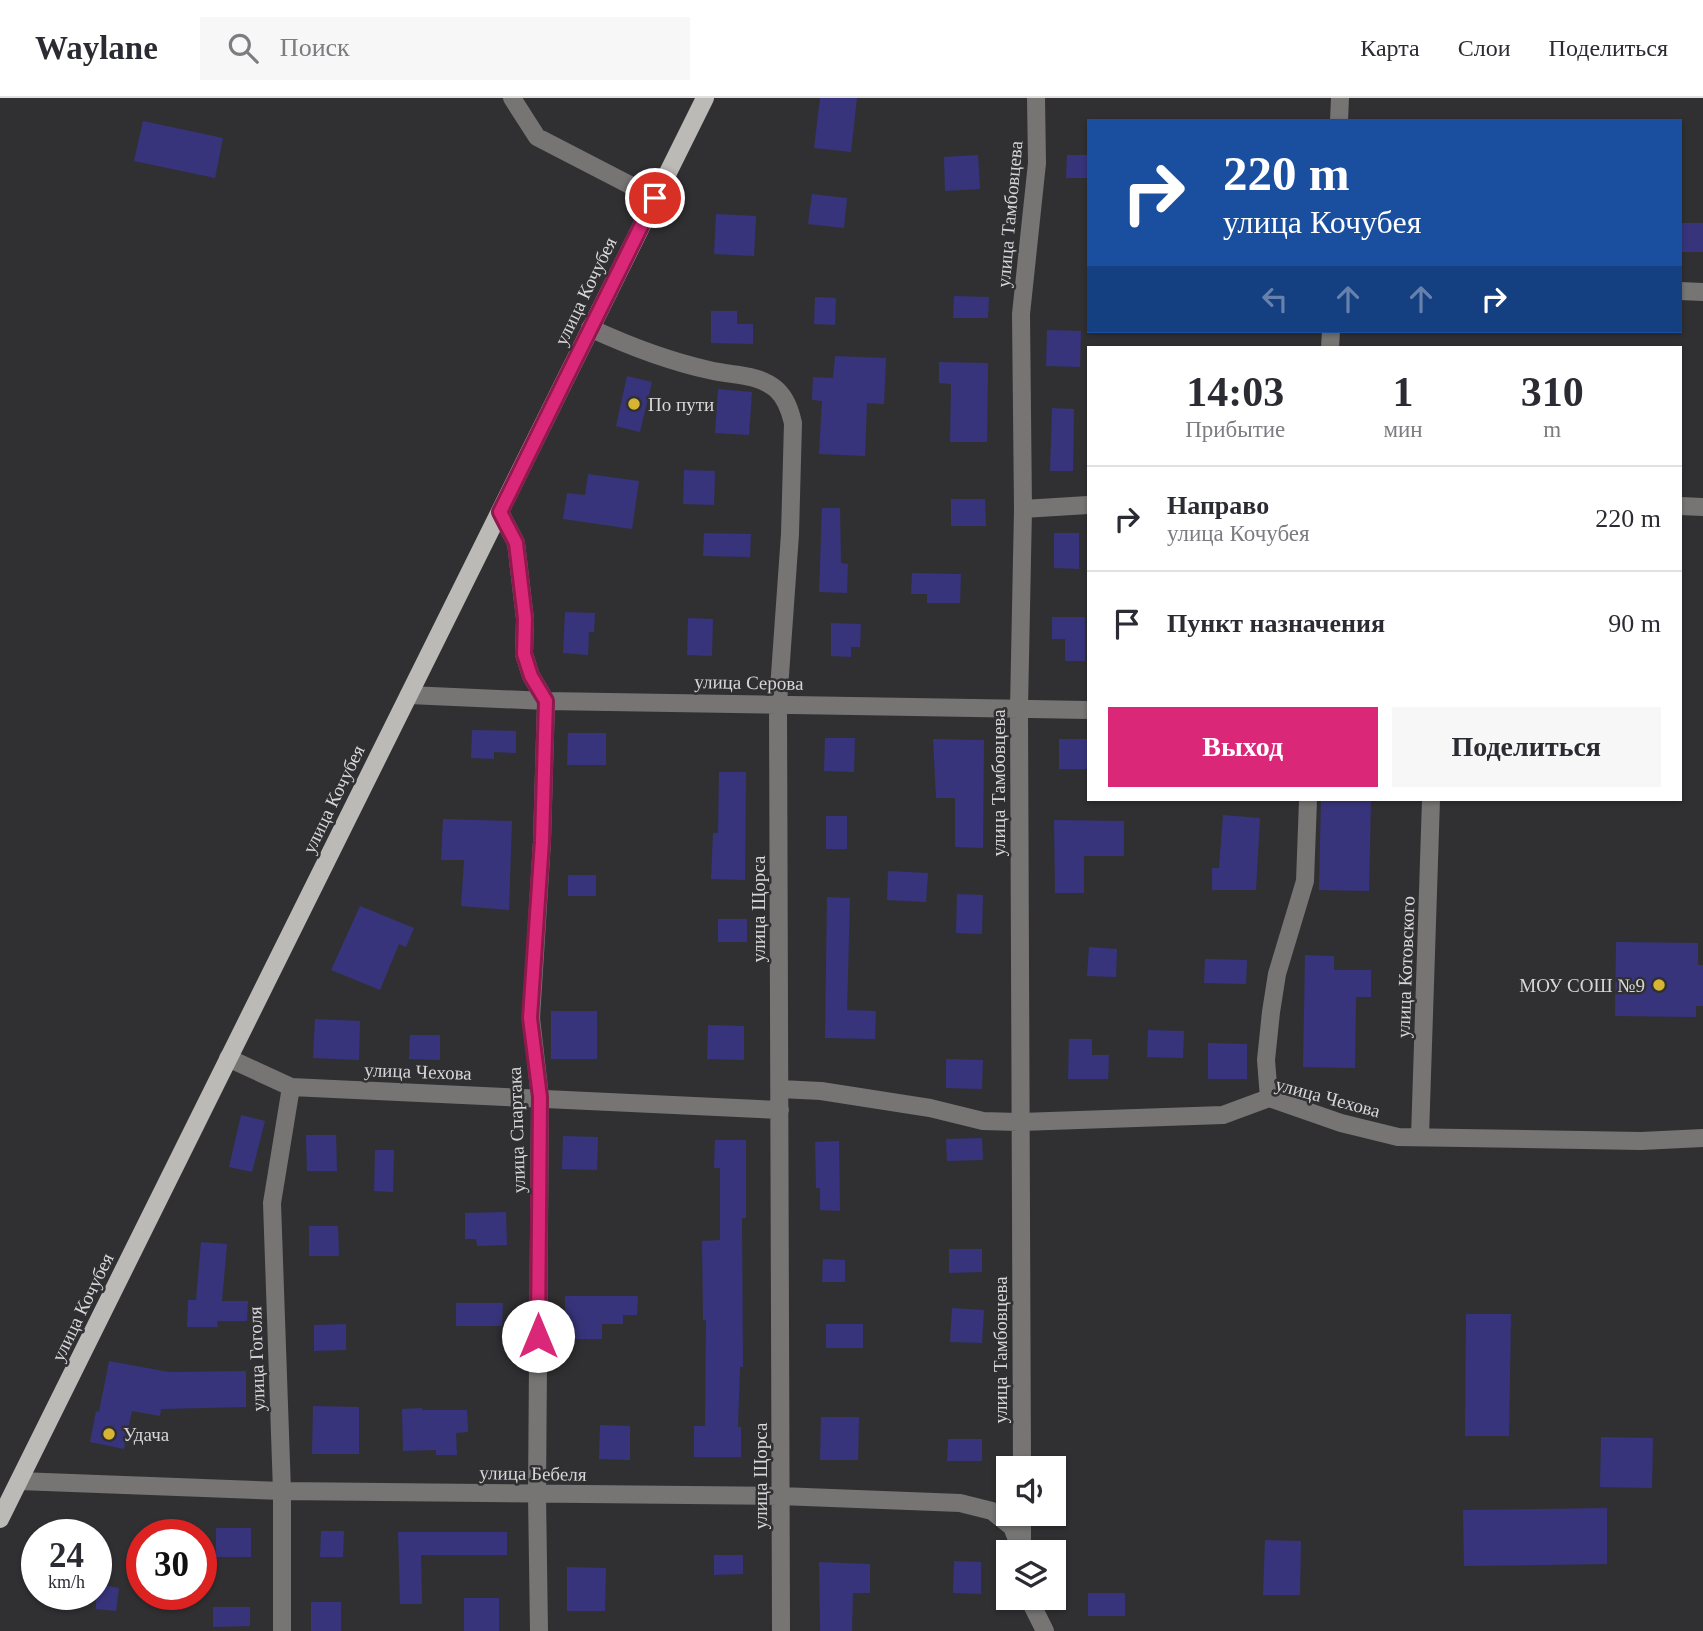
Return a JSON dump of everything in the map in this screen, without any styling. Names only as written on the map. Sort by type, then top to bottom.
[{"type":"main road","name":"улица Кочубея","points":[[0,1519],[705,98]]},
{"type":"street","points":[[512,98],[537,137],[655,198]]},
{"type":"street","name":"улица Тамбовцева","points":[[1022,1456],[1019,708],[1023,509],[1021,314],[1037,163],[1036,98]]},
{"type":"street","points":[[1339,119],[1340,98]]},
{"type":"street","points":[[1682,291],[1703,292]]},
{"type":"street","name":"улица Щорса","points":[[590,328],[635,348],[682,363],[711,371],[756,377],[777,390],[788,405],[793,423],[790,534],[778,703],[782,1631]]},
{"type":"street","points":[[1023,509],[1087,505]]},
{"type":"street","points":[[1682,506],[1703,507]]},
{"type":"street","points":[[500,512],[516,543],[525,619],[524,654],[531,676],[546,701]]},
{"type":"street","name":"улица Серова","points":[[409,695],[546,701],[1087,710]]},
{"type":"street","name":"улица Спартака","points":[[540,1631],[537,1495],[540,1097],[530,1018],[542,841],[546,701]]},
{"type":"street","points":[[1269,1098],[1266,1060],[1271,1012],[1277,974],[1306,881],[1308,801]]},
{"type":"street","name":"улица Котовского","points":[[1420,1136],[1431,801]]},
{"type":"street","name":"улица Чехова","points":[[229,1058],[291,1087],[780,1110]]},
{"type":"street","name":"улица Гоголя","points":[[282,1631],[282,1490],[272,1203],[291,1087]]},
{"type":"street","name":"улица Чехова","points":[[780,1089],[821,1091],[930,1108],[983,1121],[1223,1115],[1269,1098],[1398,1137],[1641,1141],[1703,1138]]},
{"type":"street","name":"улица Бебеля","points":[[19,1481],[282,1490],[780,1496],[960,1503],[992,1511],[1012,1527],[1017,1540]]},
{"type":"street","points":[[1032,1610],[1032,1631]]},
{"type":"street","points":[[1036,1610],[1045,1631]]},
{"type":"building","points":[[820,98],[857,98],[851,152],[814,148]]},
{"type":"building","points":[[143,121],[223,138],[215,178],[134,161]]},
{"type":"building","points":[[978,155],[980,189],[945,191],[944,157]]},
{"type":"building","points":[[1067,155],[1087,155],[1087,178],[1066,178]]},
{"type":"building","points":[[812,194],[847,198],[844,228],[808,224]]},
{"type":"building","points":[[716,214],[756,216],[754,256],[714,254]]},
{"type":"building","points":[[1682,223],[1703,223],[1703,252],[1682,252]]},
{"type":"building","points":[[954,296],[989,297],[988,318],[953,318]]},
{"type":"building","points":[[815,297],[836,298],[835,325],[814,324]]},
{"type":"building","points":[[711,311],[737,311],[737,324],[753,324],[753,344],[711,343]]},
{"type":"building","points":[[1047,330],[1081,331],[1080,367],[1046,366]]},
{"type":"building","points":[[835,356],[886,358],[884,404],[867,403],[865,456],[819,454],[822,401],[812,400],[813,377],[833,378]]},
{"type":"building","points":[[939,362],[988,363],[987,442],[950,442],[951,384],[939,383]]},
{"type":"building","name":"По пути","points":[[627,376],[652,382],[640,432],[616,426]]},
{"type":"building","points":[[718,389],[752,392],[749,435],[715,433]]},
{"type":"building","points":[[1052,408],[1074,409],[1073,471],[1050,471]]},
{"type":"building","points":[[684,470],[715,471],[714,505],[683,504]]},
{"type":"building","points":[[588,474],[639,481],[632,529],[563,519],[567,493],[585,495]]},
{"type":"building","points":[[951,499],[985,499],[986,526],[951,526]]},
{"type":"building","points":[[822,508],[840,508],[841,563],[848,564],[847,593],[819,592]]},
{"type":"building","points":[[704,533],[751,534],[750,557],[703,556]]},
{"type":"building","points":[[1054,533],[1079,533],[1079,569],[1054,568]]},
{"type":"building","points":[[912,573],[961,574],[960,603],[927,603],[927,594],[911,594]]},
{"type":"building","points":[[565,612],[595,613],[594,632],[589,632],[588,655],[563,653]]},
{"type":"building","points":[[1052,617],[1085,617],[1085,661],[1065,661],[1065,639],[1052,639]]},
{"type":"building","points":[[688,618],[713,619],[712,656],[687,655]]},
{"type":"building","points":[[831,623],[861,624],[860,647],[851,647],[851,657],[831,656]]},
{"type":"building","points":[[472,730],[516,731],[516,753],[494,752],[494,759],[471,758]]},
{"type":"building","points":[[568,733],[606,733],[606,765],[567,765]]},
{"type":"building","points":[[825,738],[855,738],[854,772],[824,771]]},
{"type":"building","points":[[933,739],[984,740],[983,848],[955,847],[955,798],[936,798]]},
{"type":"building","points":[[1059,739],[1087,739],[1087,769],[1059,769]]},
{"type":"building","points":[[719,772],[746,772],[745,880],[711,879],[713,833],[718,833]]},
{"type":"building","points":[[1321,801],[1371,801],[1369,891],[1319,890]]},
{"type":"building","points":[[1223,815],[1260,818],[1256,890],[1212,890],[1212,868],[1219,868]]},
{"type":"building","points":[[826,816],[847,816],[847,849],[826,849]]},
{"type":"building","points":[[443,819],[512,821],[509,910],[461,906],[464,860],[441,860]]},
{"type":"building","points":[[1054,820],[1124,821],[1124,856],[1084,856],[1084,893],[1055,893]]},
{"type":"building","points":[[888,871],[928,873],[926,902],[887,900]]},
{"type":"building","points":[[568,875],[596,875],[596,896],[568,896]]},
{"type":"building","points":[[957,894],[983,895],[982,934],[956,933]]},
{"type":"building","points":[[827,897],[850,898],[847,1010],[876,1011],[875,1039],[825,1038]]},
{"type":"building","points":[[360,906],[414,928],[406,947],[399,944],[380,990],[331,970]]},
{"type":"building","points":[[718,919],[747,919],[747,942],[718,942]]},
{"type":"building","name":"МОУ СОШ №9","points":[[1616,942],[1698,943],[1698,965],[1703,965],[1703,1006],[1696,1006],[1696,1017],[1615,1016]]},
{"type":"building","points":[[1089,947],[1117,949],[1116,977],[1087,976]]},
{"type":"building","points":[[1305,955],[1334,956],[1334,970],[1371,970],[1371,997],[1356,997],[1355,1068],[1303,1067]]},
{"type":"building","points":[[1205,959],[1247,960],[1246,984],[1204,983]]},
{"type":"building","points":[[551,1011],[597,1011],[597,1059],[551,1059]]},
{"type":"building","points":[[315,1019],[360,1021],[359,1060],[313,1058]]},
{"type":"building","points":[[708,1025],[744,1026],[744,1060],[707,1059]]},
{"type":"building","points":[[1148,1030],[1184,1031],[1183,1058],[1147,1057]]},
{"type":"building","points":[[410,1035],[440,1035],[440,1060],[409,1059]]},
{"type":"building","points":[[1069,1039],[1092,1039],[1092,1055],[1109,1055],[1108,1079],[1068,1079]]},
{"type":"building","points":[[1208,1043],[1247,1044],[1247,1079],[1208,1079]]},
{"type":"building","points":[[946,1059],[983,1060],[982,1089],[946,1088]]},
{"type":"building","points":[[241,1115],[265,1121],[252,1172],[229,1167]]},
{"type":"building","points":[[306,1135],[336,1135],[337,1171],[307,1171]]},
{"type":"building","points":[[563,1136],[598,1137],[597,1170],[562,1169]]},
{"type":"building","points":[[982,1138],[983,1160],[947,1161],[946,1139]]},
{"type":"building","points":[[715,1140],[746,1140],[746,1218],[742,1218],[743,1367],[740,1367],[738,1427],[741,1427],[741,1457],[694,1457],[694,1426],[705,1426],[706,1320],[703,1320],[702,1241],[720,1240],[720,1168],[714,1168]]},
{"type":"building","points":[[839,1141],[840,1211],[820,1210],[820,1188],[816,1188],[815,1142]]},
{"type":"building","points":[[375,1150],[394,1150],[393,1192],[374,1191]]},
{"type":"building","points":[[506,1212],[507,1245],[477,1246],[476,1239],[465,1239],[465,1213]]},
{"type":"building","points":[[309,1226],[338,1226],[339,1256],[309,1256]]},
{"type":"building","points":[[201,1242],[227,1244],[222,1301],[248,1301],[247,1321],[217,1321],[218,1327],[187,1327],[188,1300],[196,1300]]},
{"type":"building","points":[[949,1249],[982,1249],[982,1272],[949,1273]]},
{"type":"building","points":[[823,1259],[845,1260],[845,1282],[822,1282]]},
{"type":"building","points":[[565,1296],[638,1296],[637,1315],[623,1315],[623,1324],[602,1324],[602,1339],[565,1339]]},
{"type":"building","points":[[456,1303],[503,1303],[502,1326],[456,1326]]},
{"type":"building","points":[[952,1308],[984,1310],[982,1343],[950,1342]]},
{"type":"building","points":[[1466,1314],[1511,1314],[1509,1436],[1465,1436]]},
{"type":"building","points":[[346,1324],[346,1350],[314,1351],[314,1325]]},
{"type":"building","points":[[826,1324],[863,1324],[863,1348],[826,1348]]},
{"type":"building","points":[[109,1361],[169,1372],[246,1371],[246,1407],[161,1409],[160,1416],[132,1411],[124,1449],[90,1442]]},
{"type":"building","points":[[313,1406],[359,1407],[359,1454],[312,1454]]},
{"type":"building","points":[[402,1409],[467,1410],[468,1432],[456,1433],[457,1455],[436,1455],[436,1450],[403,1451]]},
{"type":"building","points":[[821,1417],[859,1417],[858,1460],[820,1460]]},
{"type":"building","points":[[600,1425],[630,1426],[630,1460],[599,1459]]},
{"type":"building","points":[[1601,1437],[1653,1438],[1652,1488],[1600,1487]]},
{"type":"building","points":[[948,1439],[982,1439],[982,1461],[947,1461]]},
{"type":"building","points":[[1607,1508],[1607,1564],[1464,1566],[1463,1510]]},
{"type":"building","points":[[217,1528],[251,1528],[251,1557],[217,1557]]},
{"type":"building","points":[[321,1531],[344,1531],[343,1557],[320,1557]]},
{"type":"building","points":[[398,1532],[507,1532],[507,1555],[421,1555],[422,1604],[400,1604]]},
{"type":"building","points":[[1265,1540],[1301,1541],[1300,1595],[1263,1595]]},
{"type":"building","points":[[714,1555],[743,1555],[743,1574],[714,1575]]},
{"type":"building","points":[[954,1561],[981,1562],[981,1594],[953,1593]]},
{"type":"building","points":[[819,1562],[870,1564],[870,1593],[853,1593],[852,1631],[820,1631]]},
{"type":"building","points":[[567,1567],[606,1568],[605,1611],[567,1611]]},
{"type":"building","points":[[112,1587],[119,1588],[116,1611],[106,1610],[112,1610]]},
{"type":"building","points":[[1088,1593],[1125,1593],[1125,1616],[1088,1616]]},
{"type":"building","points":[[464,1598],[499,1598],[499,1631],[464,1631]]},
{"type":"building","points":[[311,1602],[341,1602],[341,1631],[311,1631]]},
{"type":"building","points":[[217,1607],[250,1607],[250,1626],[213,1627],[213,1610],[217,1610]]},
{"type":"place","name":"По пути","points":[[634,404]]},
{"type":"place","name":"МОУ СОШ №9","points":[[1659,985]]},
{"type":"place","name":"Удача","points":[[109,1434]]},
{"type":"route","points":[[538,1336],[540,1097],[530,1018],[542,841],[546,701],[531,676],[524,654],[525,619],[516,543],[500,512],[655,198]]}]
